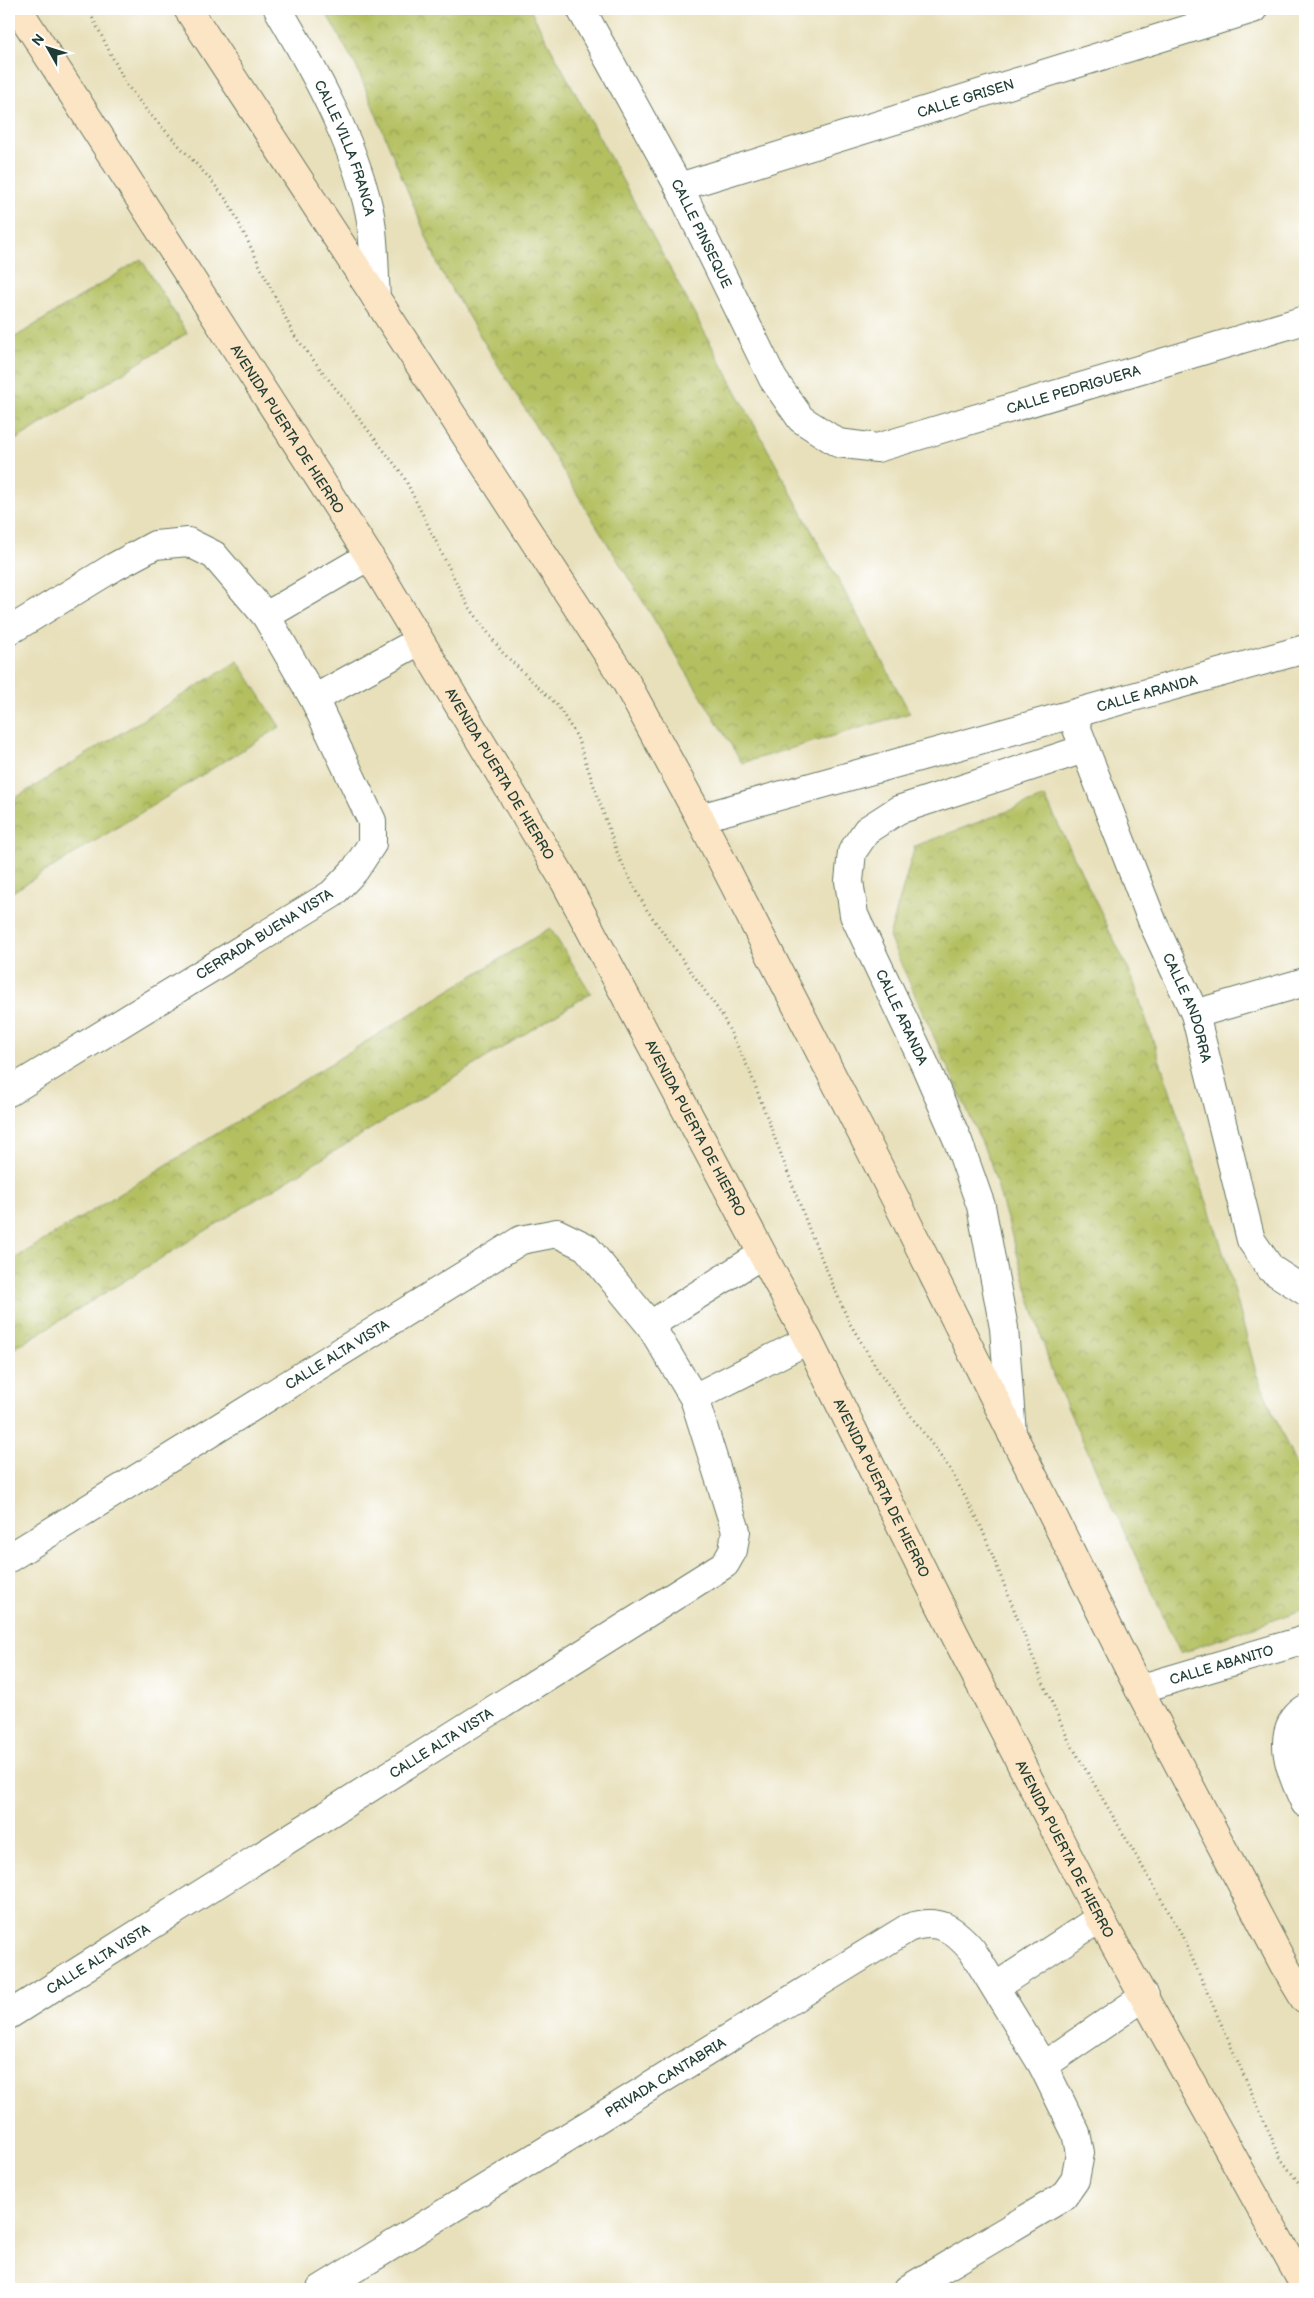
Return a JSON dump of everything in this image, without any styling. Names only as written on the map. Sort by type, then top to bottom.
[{"type":"street","name":"AVENIDA PUERTA DE HIERRO","points":[[18,9],[369,556],[565,882],[761,1255],[808,1340],[955,1635],[1100,1918],[1305,2287]]},
{"type":"street","points":[[188,9],[626,682],[700,818],[896,1200],[1139,1689],[1284,1965],[1305,2000]]},
{"type":"street","name":"CALLE VILLA FRANCA","points":[[278,9],[327,98],[352,154],[369,212],[376,298]]},
{"type":"street","name":"CALLE PINSEQUE","points":[[580,9],[679,187],[773,379],[801,419],[838,443]]},
{"type":"street","name":"CALLE GRISEN","points":[[679,187],[1253,9]]},
{"type":"street","name":"CALLE PEDRIGUERA","points":[[838,443],[877,448],[1305,320]]},
{"type":"street","name":"CERRADA BUENA VISTA","points":[[9,631],[114,567],[155,545],[188,542],[214,555],[266,616],[314,699],[372,821],[372,844],[355,870],[332,894],[9,1092]]},
{"type":"street","points":[[266,616],[369,556]]},
{"type":"street","points":[[314,699],[419,641]]},
{"type":"street","name":"CALLE ARANDA","points":[[700,818],[1072,716],[1305,649]]},
{"type":"street","name":"CALLE ANDORRA","points":[[1072,716],[1153,923],[1195,1014],[1250,1240],[1271,1269],[1304,1290]]},
{"type":"street","name":"CALLE ARANDA","points":[[1012,1434],[1004,1328],[981,1206],[958,1141],[929,1074],[854,915],[849,881],[852,852],[867,830],[898,810],[1084,749]]},
{"type":"street","points":[[1195,1014],[1305,982]]},
{"type":"street","name":"CALLE ALTA VISTA","points":[[9,1558],[521,1240],[557,1233],[586,1247],[650,1325],[694,1398],[736,1531],[733,1550],[725,1564],[9,2015]]},
{"type":"street","points":[[650,1325],[761,1255]]},
{"type":"street","points":[[694,1398],[808,1340]]},
{"type":"street","name":"CALLE ABANITO","points":[[1139,1689],[1305,1640]]},
{"type":"street","points":[[1305,1709],[1290,1728],[1286,1749],[1293,1779],[1305,1803]]},
{"type":"street","points":[[995,1987],[1100,1918]]},
{"type":"street","name":"PRIVADA CANTABRIA","points":[[321,2289],[908,1928],[924,1923],[943,1925],[958,1935],[972,1950],[1043,2066],[1076,2133],[1080,2153],[1075,2180],[1063,2197],[908,2289]]},
{"type":"street","points":[[1043,2066],[1145,1996]]},
{"type":"path","points":[[88,9],[126,84],[148,112],[210,179],[229,203],[294,335],[403,475],[467,604],[502,652],[558,706],[577,737],[620,858],[647,910],[722,1016],[750,1072],[811,1234],[848,1322],[881,1374],[950,1468],[976,1516],[1069,1741],[1180,1931],[1281,2159],[1305,2191]]},
{"type":"green space","points":[[324,9],[530,9],[910,713],[742,763],[441,272],[357,68]]},
{"type":"green space","points":[[141,259],[187,333],[9,444],[9,341]]},
{"type":"green space","points":[[238,661],[280,727],[9,894],[9,802]]},
{"type":"green space","points":[[1045,797],[1132,977],[1228,1266],[1256,1373],[1305,1486],[1305,1609],[1180,1653],[1053,1376],[990,1161],[889,937],[915,846]]},
{"type":"green space","points":[[550,928],[591,993],[9,1352],[9,1262]]}]
